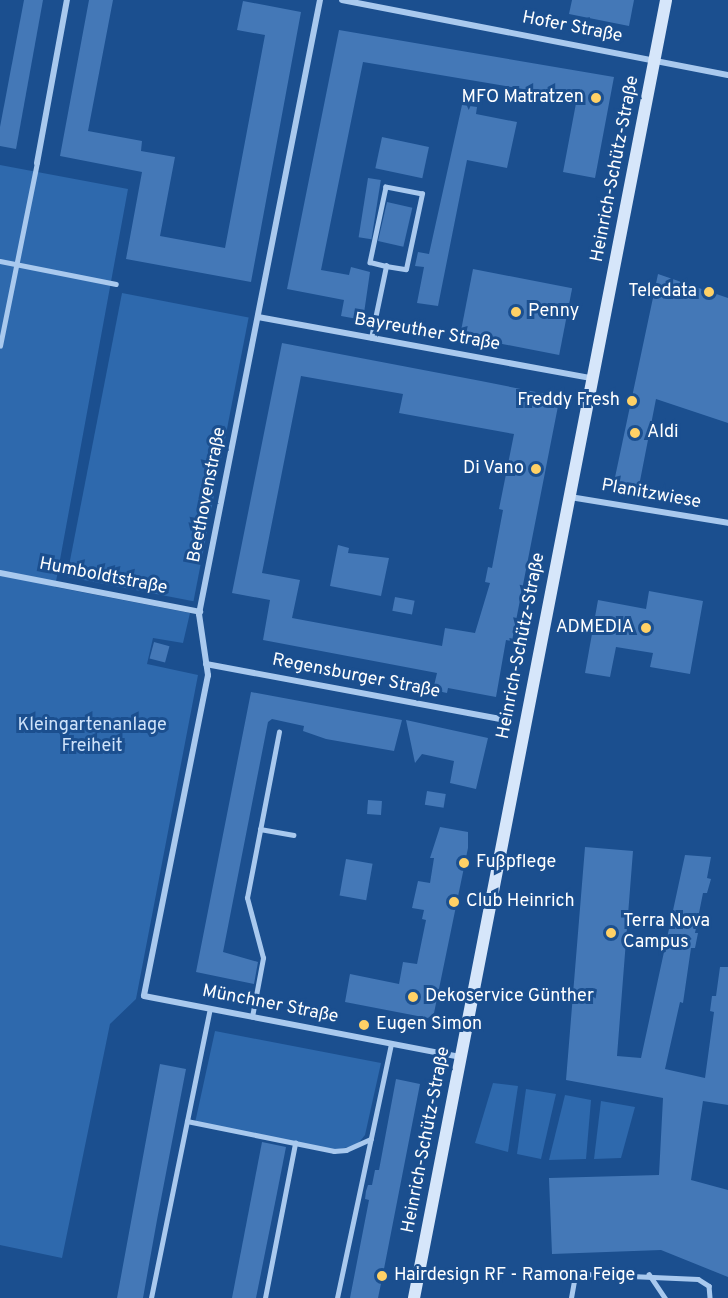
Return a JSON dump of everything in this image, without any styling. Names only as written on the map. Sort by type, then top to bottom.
[{"type":"main road","name":"Heinrich-Schütz-Straße","points":[[414,1298],[666,0]]},
{"type":"street","points":[[37,164],[67,0]]},
{"type":"street","name":"Beethovenstraße","points":[[144,996],[208,675],[200,612],[320,0]]},
{"type":"street","name":"Hofer Straße","points":[[342,0],[655,59]]},
{"type":"street","points":[[655,59],[728,75]]},
{"type":"street","name":"Bayreuther Straße","points":[[258,317],[592,378]]},
{"type":"street","name":"Planitzwiese","points":[[569,496],[728,523]]},
{"type":"street","name":"Humboldtstraße","points":[[0,573],[200,612]]},
{"type":"street","name":"Regensburger Straße","points":[[206,664],[499,719]]},
{"type":"street","name":"Münchner Straße","points":[[144,996],[461,1057]]},
{"type":"lane","points":[[0,346],[37,164]]},
{"type":"lane","points":[[386,187],[422,194],[406,269],[386,266],[370,262],[386,187]]},
{"type":"lane","points":[[0,261],[116,284]]},
{"type":"lane","points":[[371,338],[386,266]]},
{"type":"lane","points":[[252,1017],[263,958],[247,898],[279,732]]},
{"type":"lane","points":[[260,829],[292,835]]},
{"type":"lane","points":[[151,1298],[210,1009]]},
{"type":"lane","points":[[337,1298],[391,1044]]},
{"type":"lane","points":[[187,1121],[334,1151],[353,1148],[371,1139]]},
{"type":"lane","points":[[265,1298],[295,1143]]},
{"type":"lane","points":[[571,1298],[574,1281],[585,1274],[649,1274],[698,1279],[709,1286],[710,1298]]},
{"type":"lane","points":[[649,1274],[665,1298]]},
{"type":"green space","name":"Kleingartenanlage Freiheit","points":[[0,165],[128,189],[55,587],[190,613],[183,643],[153,638],[147,664],[198,675],[136,999],[110,1024],[62,1258],[0,1245]]},
{"type":"green space","points":[[122,293],[249,318],[193,601],[67,577]]},
{"type":"green space","points":[[215,1031],[381,1063],[365,1135],[357,1145],[336,1150],[195,1123]]},
{"type":"green space","points":[[493,1083],[518,1086],[508,1152],[475,1143]]},
{"type":"green space","points":[[526,1089],[556,1094],[541,1159],[517,1154]]},
{"type":"green space","points":[[565,1095],[591,1100],[586,1159],[549,1160]]},
{"type":"green space","points":[[601,1101],[635,1107],[621,1158],[594,1159]]},
{"type":"building","points":[[24,0],[43,0],[16,149],[0,146],[0,127]]},
{"type":"building","points":[[89,0],[113,0],[88,131],[142,141],[141,151],[175,157],[160,236],[225,248],[265,35],[237,30],[243,1],[301,12],[251,282],[126,259],[142,172],[60,156]]},
{"type":"building","points":[[572,0],[634,0],[629,26],[569,14]]},
{"type":"building","points":[[339,30],[614,77],[595,178],[563,172],[577,98],[363,62],[321,270],[349,275],[351,267],[370,272],[363,320],[341,316],[344,300],[287,289]]},
{"type":"building","points":[[462,105],[477,107],[476,114],[517,122],[507,168],[467,160],[438,306],[417,303],[424,267],[415,266],[418,252],[429,254]]},
{"type":"building","points":[[382,137],[429,147],[422,178],[375,168]]},
{"type":"building","points":[[368,178],[381,180],[371,239],[359,237]]},
{"type":"building","points":[[387,202],[412,208],[403,247],[378,241]]},
{"type":"building","name":"Penny","points":[[473,269],[572,288],[559,355],[460,336]]},
{"type":"building","points":[[658,274],[728,298],[728,423],[656,399],[639,486],[614,482]]},
{"type":"building","points":[[282,343],[556,396],[559,401],[512,641],[506,640],[496,697],[448,688],[447,693],[433,690],[437,673],[263,640],[270,600],[232,593]],"holes":[[[301,376],[403,394],[399,413],[514,434],[499,509],[503,510],[492,568],[488,567],[485,582],[490,583],[475,633],[445,628],[442,646],[292,618],[300,580],[262,573]]]},
{"type":"building","points":[[338,545],[349,548],[348,553],[389,558],[381,596],[330,586]]},
{"type":"building","name":"ADMEDIA","points":[[649,591],[703,601],[690,674],[650,667],[653,653],[616,647],[610,677],[585,673],[598,600],[646,609]]},
{"type":"building","points":[[395,597],[415,601],[412,615],[392,611]]},
{"type":"building","points":[[154,642],[169,646],[165,663],[150,658]]},
{"type":"building","points":[[251,692],[402,720],[394,751],[326,739],[303,731],[304,726],[272,719],[268,722],[223,952],[258,962],[254,984],[196,972]]},
{"type":"building","points":[[406,720],[488,738],[476,789],[450,783],[454,761],[422,754],[415,763]]},
{"type":"building","points":[[427,791],[446,794],[444,808],[425,805]]},
{"type":"building","points":[[368,800],[382,801],[381,815],[367,814]]},
{"type":"building","points":[[440,827],[468,832],[468,848],[434,1013],[428,1018],[345,1002],[350,974],[399,984],[403,962],[417,964],[426,920],[422,919],[424,910],[412,908],[418,881],[430,883],[434,858],[430,858]]},
{"type":"building","points":[[585,847],[633,851],[617,1056],[641,1058],[685,855],[711,857],[707,878],[711,879],[707,893],[703,893],[695,933],[698,933],[695,948],[691,948],[683,1003],[680,1002],[665,1069],[705,1078],[714,1012],[710,1011],[712,996],[716,996],[720,967],[728,967],[728,1105],[703,1101],[691,1180],[728,1190],[728,1277],[661,1250],[552,1254],[549,1178],[659,1175],[663,1098],[566,1080]]},
{"type":"building","points":[[346,859],[373,864],[366,900],[340,895]]},
{"type":"building","points":[[160,1064],[186,1069],[143,1298],[117,1298]]},
{"type":"building","points":[[396,1079],[420,1084],[378,1298],[350,1298],[369,1200],[365,1199],[366,1191],[368,1185],[372,1185],[375,1170],[379,1170]]},
{"type":"building","points":[[262,1142],[286,1147],[256,1298],[232,1298]]},
{"type":"place","name":"MFO Matratzen","points":[[596,98]]},
{"type":"place","name":"Teledata","points":[[709,292]]},
{"type":"place","name":"Penny","points":[[516,312]]},
{"type":"place","name":"Freddy Fresh","points":[[632,401]]},
{"type":"place","name":"Aldi","points":[[635,433]]},
{"type":"place","name":"Di Vano","points":[[536,469]]},
{"type":"place","name":"ADMEDIA","points":[[646,628]]},
{"type":"place","name":"Fußpflege","points":[[464,863]]},
{"type":"place","name":"Club Heinrich","points":[[454,902]]},
{"type":"place","name":"Terra Nova Campus","points":[[611,933]]},
{"type":"place","name":"Dekoservice Günther","points":[[413,997]]},
{"type":"place","name":"Eugen Simon","points":[[364,1025]]},
{"type":"place","name":"Hairdesign RF - Ramona Feige","points":[[382,1276]]}]
